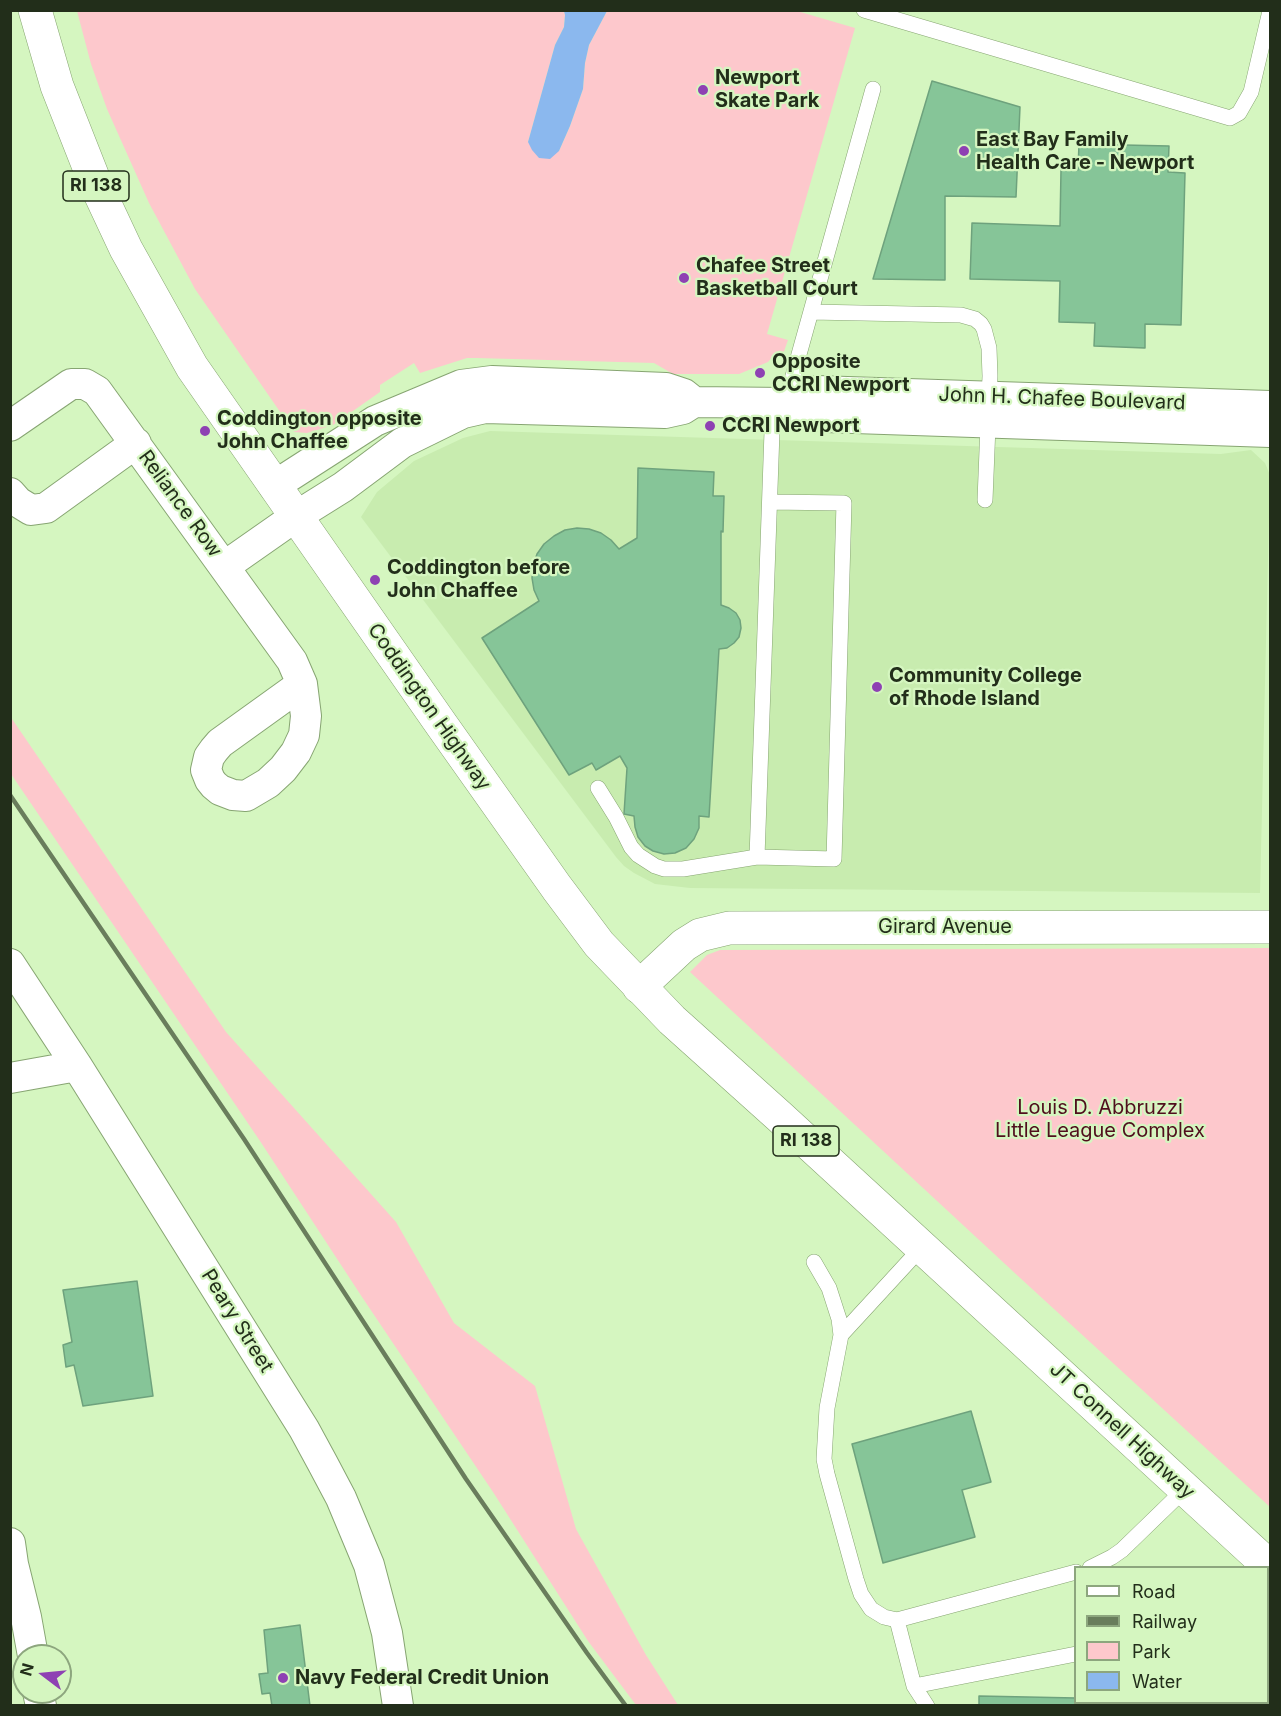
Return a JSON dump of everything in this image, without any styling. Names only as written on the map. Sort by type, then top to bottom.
[{"type":"main road","name":"Coddington Highway","points":[[35,10],[52,71],[96,185],[118,232],[192,367],[562,896],[599,944],[672,1020],[973,1294]]},
{"type":"main road","name":"Girard Avenue","points":[[639,987],[684,945],[709,932],[729,928],[1270,927]]},
{"type":"main road","name":"JT Connell Highway","points":[[973,1294],[1185,1489],[1266,1554]]},
{"type":"street","name":"John H. Chafee Boulevard","points":[[274,486],[375,421],[461,385],[492,381],[666,388],[684,394],[694,402]]},
{"type":"street","name":"Reliance Row","points":[[10,426],[64,387],[77,383],[92,387],[97,391],[292,661],[302,684]]},
{"type":"street","name":"John H. Chafee Boulevard","points":[[295,517],[343,487],[402,442],[463,413],[485,408],[666,413],[683,409],[694,402],[779,403],[817,391],[989,410],[1270,432]]},
{"type":"street","name":"John H. Chafee Boulevard","points":[[989,410],[1270,406]]},
{"type":"street","name":"Reliance Row","points":[[10,493],[18,502],[31,510],[46,508],[136,443]]},
{"type":"street","name":"Reliance Row","points":[[225,566],[295,517]]},
{"type":"street","name":"Peary Street","points":[[10,964],[77,1066],[304,1429],[340,1498],[369,1565],[387,1634],[398,1706]]},
{"type":"street","points":[[10,1078],[77,1066]]},
{"type":"street","points":[[10,1543],[31,1644]]},
{"type":"lane","points":[[864,10],[1230,118],[1239,113],[1251,92],[1268,28],[1270,11]]},
{"type":"lane","points":[[757,857],[770,502],[779,403],[811,312],[873,89]]},
{"type":"lane","points":[[811,312],[961,315],[975,319],[984,329],[988,342],[990,376],[985,500]]},
{"type":"lane","points":[[598,788],[631,847],[646,862],[664,869],[683,869],[757,857],[834,859],[844,503],[770,502]]},
{"type":"lane","points":[[840,1335],[922,1247]]},
{"type":"lane","points":[[814,1262],[829,1288],[839,1319],[840,1335],[825,1428],[827,1474],[856,1579],[866,1603],[877,1614],[897,1620],[1074,1573]]},
{"type":"lane","points":[[1094,1566],[1122,1550],[1185,1489]]},
{"type":"lane","points":[[897,1620],[914,1686],[927,1706]]},
{"type":"lane","points":[[914,1686],[1074,1654]]},
{"type":"shaded area","name":"Community College of Rhode Island","points":[[490,431],[1221,454],[1251,450],[1265,463],[1270,475],[1260,893],[690,888],[655,884],[634,873],[616,857],[361,517],[377,492],[414,461],[463,438]]},
{"type":"green space","points":[[77,11],[564,11],[564,27],[555,45],[528,142],[559,151],[583,89],[589,45],[607,11],[797,11],[855,28],[767,334],[788,340],[782,357],[775,354],[768,362],[739,374],[673,374],[654,363],[477,358],[467,358],[420,373],[414,363],[380,385],[380,392],[333,425],[307,433],[294,432],[195,289],[149,203],[107,109],[91,64]]},
{"type":"green space","points":[[10,716],[226,1032],[396,1222],[454,1323],[535,1386],[576,1529],[646,1655],[678,1705],[636,1705],[588,1641],[493,1492],[260,1141],[11,774]]},
{"type":"green space","name":"Louis D. Abbruzzi Little League Complex","points":[[1270,948],[1270,1507],[690,972],[707,955],[720,950]]},
{"type":"water","points":[[564,11],[607,11],[589,45],[583,89],[559,151],[550,159],[539,158],[528,142],[555,45],[564,27]]},
{"type":"building","name":"East Bay Family Health Care - Newport","points":[[932,81],[1020,107],[1016,197],[945,196],[945,280],[873,279]]},
{"type":"building","points":[[1079,144],[1169,146],[1168,172],[1185,173],[1181,325],[1145,324],[1145,348],[1094,346],[1095,323],[1059,322],[1060,281],[970,279],[972,223],[1060,226],[1061,170],[1078,170]]},
{"type":"building","points":[[638,468],[714,472],[713,496],[724,496],[723,532],[721,531],[721,605],[736,613],[741,628],[739,637],[734,643],[727,648],[719,649],[709,817],[699,816],[699,828],[694,839],[686,848],[675,853],[664,854],[645,846],[638,837],[634,816],[624,814],[627,768],[620,756],[596,770],[592,763],[569,775],[482,638],[539,601],[534,590],[533,566],[544,544],[554,536],[565,530],[589,529],[601,533],[619,549],[637,538]]},
{"type":"building","points":[[137,1281],[153,1396],[83,1406],[74,1365],[66,1367],[63,1345],[72,1342],[63,1290]]},
{"type":"building","points":[[971,1411],[991,1482],[962,1490],[975,1537],[883,1563],[852,1444]]},
{"type":"building","points":[[300,1625],[310,1706],[272,1706],[270,1693],[262,1694],[259,1674],[268,1673],[264,1630]]},
{"type":"building","points":[[979,1696],[1074,1698],[1074,1704],[1236,1704],[1236,1706],[979,1706]]},
{"type":"railway","points":[[10,795],[244,1139],[466,1479],[626,1706]]},
{"type":"place","name":"Newport Skate Park","points":[[703,90]]},
{"type":"place","name":"East Bay Family Health Care - Newport","points":[[964,151]]},
{"type":"place","name":"Chafee Street Basketball Court","points":[[684,278]]},
{"type":"place","name":"Opposite CCRI Newport","points":[[760,373]]},
{"type":"place","name":"CCRI Newport","points":[[710,426]]},
{"type":"place","name":"Coddington opposite John Chaffee","points":[[205,431]]},
{"type":"place","name":"Coddington before John Chaffee","points":[[375,580]]},
{"type":"place","name":"Community College of Rhode Island","points":[[877,687]]},
{"type":"place","name":"Navy Federal Credit Union","points":[[283,1678]]}]
